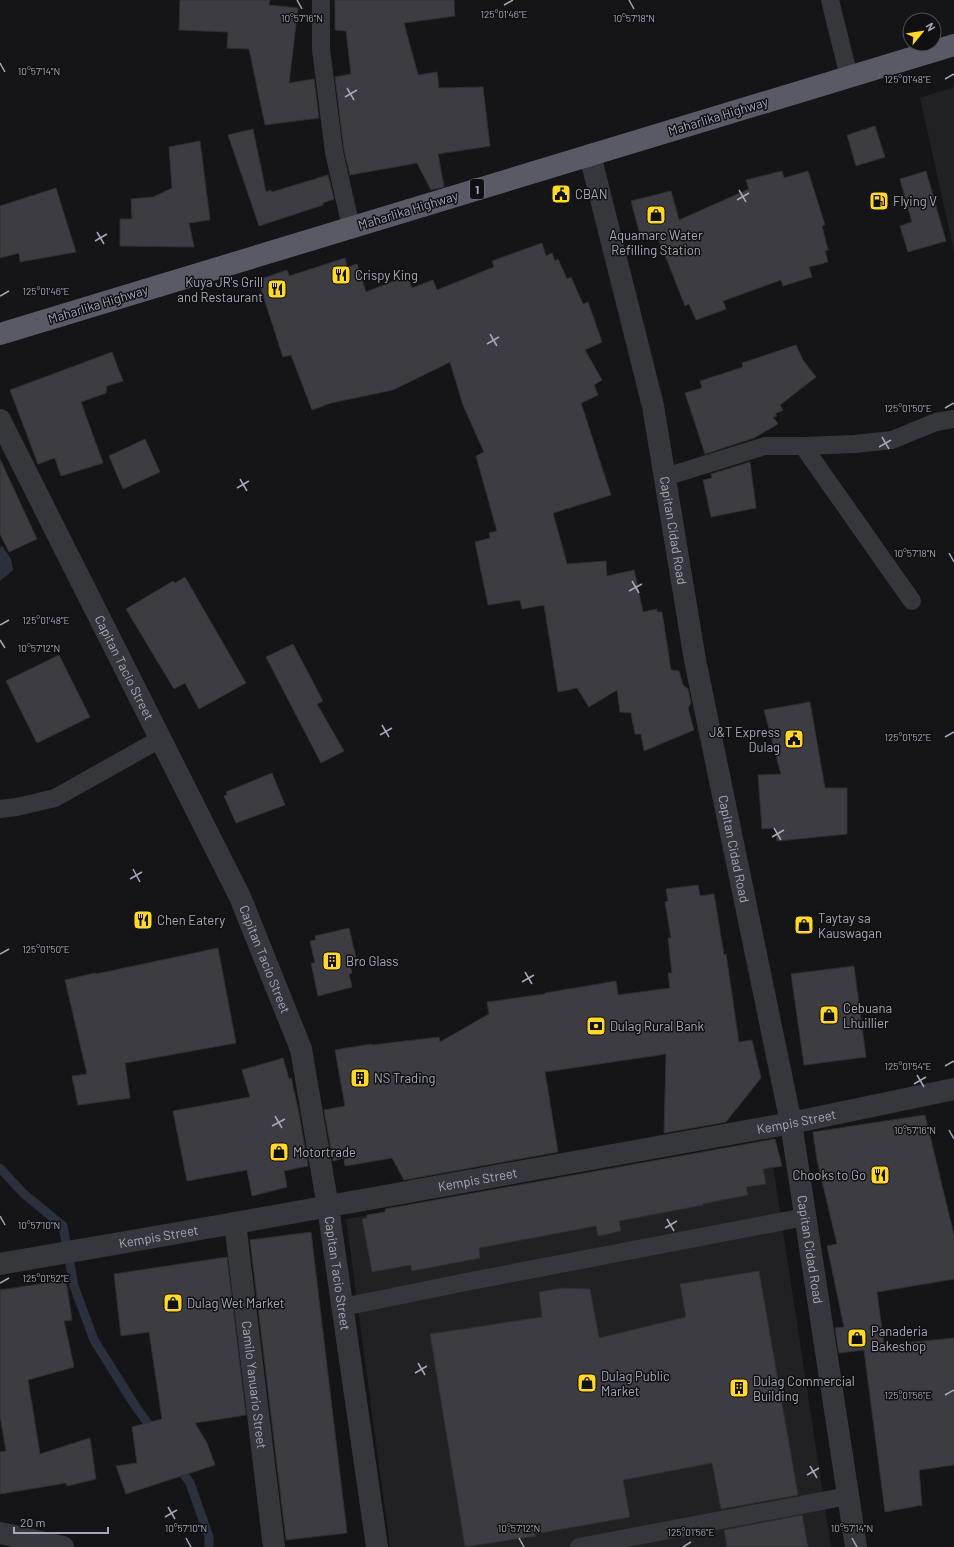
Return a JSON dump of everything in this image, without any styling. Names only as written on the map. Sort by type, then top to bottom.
[{"type":"highway","name":"Maharlika Highway","points":[[0,334],[590,154],[954,45]]},
{"type":"street","name":"Capitan Cidad Road","points":[[590,154],[653,406],[695,660],[791,1123],[856,1547]]},
{"type":"street","name":"Capitan Tacio Street","points":[[0,420],[240,896],[301,1049],[328,1207],[376,1547]]},
{"type":"street","name":"Kempis Street","points":[[0,1264],[236,1224],[791,1123],[954,1088]]},
{"type":"street","name":"Camilo Yanuario Street","points":[[236,1224],[274,1547]]},
{"type":"street","points":[[0,1533],[63,1547]]},
{"type":"lane","points":[[321,0],[321,49],[334,152],[351,227]]},
{"type":"lane","points":[[830,0],[849,76]]},
{"type":"lane","points":[[665,477],[765,446],[856,444],[892,440],[936,422],[954,419]]},
{"type":"lane","points":[[803,446],[912,601]]},
{"type":"lane","points":[[0,809],[17,807],[55,798],[160,739]]},
{"type":"lane","points":[[343,1307],[805,1217]]},
{"type":"lane","points":[[579,1547],[848,1496]]},
{"type":"shaded area","points":[[954,87],[954,251],[920,98]]},
{"type":"shaded area","points":[[2,546],[11,559],[13,570],[0,581],[0,547]]},
{"type":"shaded area","name":"Dulag Public Market","points":[[770,1145],[831,1547],[390,1547],[346,1219]]},
{"type":"building","points":[[180,0],[270,0],[269,5],[298,8],[289,83],[314,79],[319,118],[265,125],[249,49],[227,48],[228,32],[179,30]]},
{"type":"building","points":[[335,0],[454,0],[455,16],[404,23],[418,75],[437,72],[439,88],[483,87],[490,146],[438,154],[444,187],[431,190],[417,163],[350,175],[344,150],[335,77],[351,74],[346,31],[335,30]]},
{"type":"building","points":[[875,126],[885,157],[856,166],[847,135]]},
{"type":"building","points":[[253,129],[266,192],[271,190],[272,192],[328,175],[334,199],[323,203],[323,205],[259,226],[228,135]]},
{"type":"building","points":[[200,141],[210,220],[189,223],[194,247],[120,246],[120,219],[132,219],[131,199],[153,197],[172,188],[169,147]]},
{"type":"building","points":[[782,171],[784,178],[808,171],[825,225],[822,226],[828,250],[825,251],[828,262],[809,267],[812,277],[783,286],[781,280],[723,301],[726,309],[696,320],[689,304],[685,306],[657,235],[641,239],[631,201],[671,191],[679,220],[749,189],[746,180]]},
{"type":"building","points":[[926,171],[946,241],[908,252],[900,226],[912,222],[900,179]]},
{"type":"building","points":[[56,188],[76,252],[20,262],[19,253],[0,258],[0,206]]},
{"type":"building","points":[[542,243],[546,256],[552,253],[555,261],[558,259],[567,279],[571,277],[583,304],[588,302],[602,342],[585,350],[602,380],[594,385],[598,395],[581,403],[611,495],[553,513],[567,564],[606,561],[607,576],[634,570],[643,612],[657,609],[657,612],[662,612],[671,670],[679,671],[683,685],[688,689],[691,703],[688,708],[694,730],[644,751],[641,734],[635,734],[631,713],[620,712],[617,690],[589,707],[577,688],[558,692],[544,605],[522,609],[520,600],[488,605],[475,542],[490,538],[489,533],[497,531],[476,456],[484,452],[463,405],[450,362],[393,390],[331,403],[312,410],[291,355],[283,357],[258,280],[287,270],[289,276],[345,258],[347,267],[357,264],[366,292],[407,276],[412,288],[433,280],[437,290],[494,267],[492,261]]},
{"type":"building","points":[[796,345],[803,360],[816,377],[780,405],[783,410],[775,414],[777,416],[773,417],[778,424],[754,438],[705,454],[685,393],[702,388],[700,381],[743,367],[742,363]]},
{"type":"building","points":[[112,352],[123,381],[107,386],[106,393],[81,402],[103,463],[61,476],[55,458],[38,464],[10,390]]},
{"type":"building","points":[[145,439],[160,472],[123,489],[109,456]]},
{"type":"building","points":[[0,459],[37,539],[9,552],[0,534]]},
{"type":"building","points":[[750,462],[756,508],[711,517],[703,480],[712,478],[711,474]]},
{"type":"building","points":[[185,577],[246,683],[199,709],[185,683],[174,689],[126,609],[173,581],[175,583]]},
{"type":"building","points":[[293,644],[323,701],[317,704],[344,751],[321,763],[266,657]]},
{"type":"building","points":[[59,655],[90,717],[37,743],[6,681]]},
{"type":"building","points":[[810,702],[825,788],[847,788],[847,834],[777,841],[776,828],[762,829],[758,775],[781,774],[764,710]]},
{"type":"building","points":[[272,773],[285,805],[236,823],[224,796],[227,795],[226,792]]},
{"type":"building","points":[[698,885],[700,896],[714,894],[724,955],[726,954],[739,1042],[752,1040],[761,1078],[726,1122],[664,1133],[666,1054],[545,1072],[558,1152],[404,1180],[392,1158],[345,1166],[344,1158],[333,1161],[324,1110],[345,1106],[335,1050],[372,1044],[439,1037],[440,1042],[489,1014],[487,1002],[545,994],[616,981],[618,995],[670,988],[668,973],[672,973],[668,938],[671,938],[665,902],[668,901],[666,889]]},
{"type":"building","name":"Bro Glass","points":[[349,928],[356,958],[349,960],[352,973],[349,974],[352,987],[318,996],[311,963],[315,963],[310,941],[316,940],[315,936]]},
{"type":"building","points":[[218,948],[236,1043],[125,1063],[130,1098],[78,1105],[72,1076],[87,1074],[65,980]]},
{"type":"building","name":"Cebuana Lhuillier","points":[[854,966],[866,1057],[804,1065],[791,974]]},
{"type":"building","points":[[283,1058],[289,1079],[291,1078],[298,1108],[308,1166],[284,1171],[287,1187],[252,1196],[247,1170],[187,1181],[173,1111],[250,1097],[242,1070]]},
{"type":"building","points":[[925,1115],[954,1235],[954,1279],[877,1292],[884,1345],[954,1338],[954,1465],[919,1470],[922,1505],[885,1512],[864,1350],[839,1353],[835,1328],[844,1327],[827,1246],[837,1244],[817,1160],[813,1132]]},
{"type":"building","points":[[775,1139],[782,1166],[763,1169],[766,1184],[746,1187],[748,1195],[619,1221],[621,1231],[598,1236],[596,1226],[479,1248],[480,1258],[412,1271],[411,1265],[372,1272],[362,1219],[367,1218],[367,1215],[385,1212],[385,1209]]},
{"type":"building","points":[[311,1232],[347,1533],[286,1540],[250,1240]]},
{"type":"building","name":"Dulag Wet Market","points":[[227,1257],[246,1415],[195,1423],[207,1443],[215,1465],[126,1494],[116,1466],[137,1463],[132,1427],[162,1419],[149,1332],[121,1336],[114,1274]]},
{"type":"building","points":[[759,1271],[798,1495],[721,1509],[712,1463],[623,1480],[630,1517],[535,1534],[536,1536],[465,1547],[430,1334],[542,1317],[539,1292],[563,1288],[590,1289],[599,1338],[686,1317],[680,1284]]},
{"type":"building","points":[[66,1280],[72,1320],[64,1321],[74,1367],[28,1380],[40,1454],[90,1438],[96,1479],[67,1486],[66,1483],[0,1494],[0,1452],[6,1451],[0,1416],[0,1290]]},
{"type":"building","points":[[802,1515],[808,1547],[727,1547],[724,1530]]},
{"type":"waterway","points":[[0,1168],[23,1193],[63,1226],[74,1286],[94,1340],[134,1404],[154,1432]]},
{"type":"waterway","points":[[177,1465],[190,1483],[209,1537],[209,1547]]},
{"type":"place","name":"CBAN","points":[[561,194]]},
{"type":"place","name":"Flying V","points":[[879,201]]},
{"type":"place","name":"Aquamarc Water Refilling Station","points":[[656,215]]},
{"type":"place","name":"Crispy King","points":[[341,275]]},
{"type":"place","name":"Kuya JR's Grill and Restaurant","points":[[277,289]]},
{"type":"place","name":"J&T Express Dulag","points":[[794,739]]},
{"type":"place","name":"Chen Eatery","points":[[143,920]]},
{"type":"place","name":"Taytay sa Kauswagan","points":[[804,925]]},
{"type":"place","name":"Bro Glass","points":[[332,961]]},
{"type":"place","name":"Cebuana Lhuillier","points":[[829,1015]]},
{"type":"place","name":"Dulag Rural Bank","points":[[596,1026]]},
{"type":"place","name":"NS Trading","points":[[360,1078]]},
{"type":"place","name":"Motortrade","points":[[279,1152]]},
{"type":"place","name":"Chooks to Go","points":[[880,1175]]},
{"type":"place","name":"Dulag Wet Market","points":[[173,1303]]},
{"type":"place","name":"Panaderia Bakeshop","points":[[857,1338]]},
{"type":"place","name":"Dulag Public Market","points":[[587,1383]]},
{"type":"place","name":"Dulag Commercial Building","points":[[739,1388]]}]
